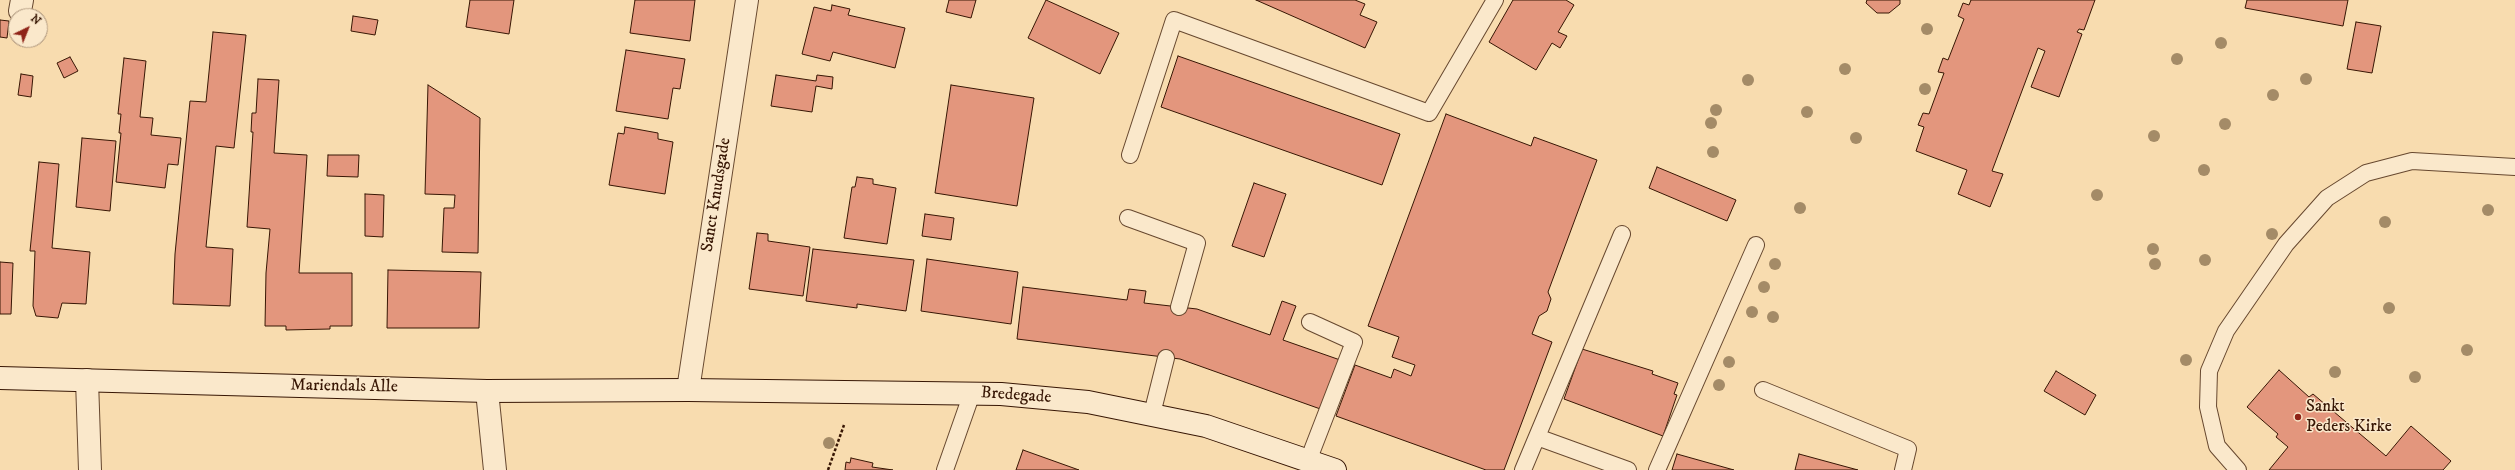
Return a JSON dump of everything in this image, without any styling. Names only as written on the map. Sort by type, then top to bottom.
[{"type":"street","name":"Sanct Knudsgade","points":[[688,390],[747,0]]},
{"type":"street","name":"Mariendals Alle","points":[[0,378],[487,391],[688,390]]},
{"type":"street","points":[[87,380],[90,470]]},
{"type":"street","name":"Bredegade","points":[[688,390],[972,393],[1001,394],[1088,402],[1206,426],[1335,470]]},
{"type":"street","points":[[487,391],[494,470]]},
{"type":"lane","points":[[1130,155],[1174,20],[1429,113],[1495,0]]},
{"type":"lane","points":[[2238,470],[2217,446],[2208,407],[2209,371],[2226,331],[2286,244],[2327,198],[2366,173],[2412,161],[2515,167]]},
{"type":"lane","points":[[1128,218],[1197,243],[1179,307]]},
{"type":"lane","points":[[1523,470],[1622,234]]},
{"type":"lane","points":[[1657,470],[1756,244]]},
{"type":"lane","points":[[1308,461],[1354,342],[1310,322]]},
{"type":"lane","points":[[1152,414],[1166,358]]},
{"type":"lane","points":[[1763,390],[1908,449],[1903,470]]},
{"type":"lane","points":[[945,470],[972,393]]},
{"type":"lane","points":[[1537,436],[1628,470]]},
{"type":"path","points":[[828,470],[855,392]]},
{"type":"building","points":[[470,0],[514,0],[509,34],[466,27]]},
{"type":"building","points":[[635,0],[695,0],[690,41],[630,33]]},
{"type":"building","points":[[949,0],[976,0],[971,18],[946,12]]},
{"type":"building","points":[[1046,0],[1119,33],[1100,74],[1028,38]]},
{"type":"building","points":[[1256,0],[1355,0],[1365,4],[1360,15],[1377,22],[1365,48]]},
{"type":"building","points":[[1513,0],[1566,0],[1574,5],[1558,32],[1567,36],[1560,48],[1552,43],[1536,70],[1489,42]]},
{"type":"building","points":[[1867,0],[1900,0],[1900,4],[1889,13],[1877,13],[1866,3]]},
{"type":"building","points":[[1971,0],[2095,0],[2084,30],[2079,29],[2077,32],[2082,34],[2059,97],[2031,87],[2045,51],[2038,48],[1992,171],[2003,174],[1990,207],[1958,194],[1967,170],[1916,151],[1924,127],[1918,125],[1923,113],[1929,114],[1944,73],[1938,72],[1943,58],[1948,60],[1964,19],[1958,16],[1963,3],[1969,5]]},
{"type":"building","points":[[2247,0],[2348,0],[2343,26],[2245,8]]},
{"type":"building","points":[[832,5],[850,9],[848,15],[905,28],[895,68],[833,52],[830,61],[802,54],[814,7],[831,11]]},
{"type":"building","points":[[353,16],[378,20],[375,35],[351,31]]},
{"type":"building","points":[[0,20],[8,21],[7,38],[0,37]]},
{"type":"building","points":[[2356,22],[2381,26],[2372,73],[2347,69]]},
{"type":"building","points":[[213,32],[246,35],[234,148],[216,146],[206,247],[233,249],[230,306],[173,304],[175,254],[190,101],[206,102]]},
{"type":"building","points":[[626,50],[685,59],[680,89],[673,88],[668,119],[616,111]]},
{"type":"building","points":[[1178,56],[1400,134],[1382,185],[1161,107]]},
{"type":"building","points":[[70,57],[78,71],[64,78],[57,63]]},
{"type":"building","points":[[124,58],[146,61],[140,117],[153,118],[151,135],[181,138],[178,165],[168,164],[165,188],[116,182],[121,133],[119,133],[121,114],[118,114]]},
{"type":"building","points":[[21,74],[33,76],[31,97],[18,95]]},
{"type":"building","points":[[776,75],[816,81],[817,75],[833,77],[832,89],[816,86],[812,112],[771,106]]},
{"type":"building","points":[[258,79],[279,80],[274,153],[307,155],[299,273],[352,273],[352,326],[330,326],[330,329],[286,330],[286,326],[265,326],[266,273],[270,229],[247,227],[253,132],[251,132],[252,113],[256,113]]},
{"type":"building","points":[[428,85],[480,118],[478,253],[442,252],[444,208],[454,208],[455,195],[425,194]]},
{"type":"building","points":[[951,85],[1034,98],[1017,206],[935,193]]},
{"type":"building","points":[[1446,114],[1531,146],[1534,137],[1597,160],[1548,292],[1551,299],[1547,311],[1539,316],[1532,334],[1552,342],[1504,470],[1486,470],[1336,416],[1355,365],[1391,378],[1394,369],[1411,376],[1415,365],[1392,357],[1399,337],[1368,326]]},
{"type":"building","points":[[625,127],[658,133],[658,139],[673,142],[665,194],[609,185],[618,133],[624,134]]},
{"type":"building","points":[[82,138],[116,141],[110,211],[76,207]]},
{"type":"building","points":[[328,155],[359,155],[358,177],[327,176]]},
{"type":"building","points":[[39,162],[59,164],[52,248],[90,252],[86,304],[62,303],[58,318],[36,316],[33,306],[35,251],[30,251]]},
{"type":"building","points":[[1657,167],[1736,200],[1727,221],[1649,188]]},
{"type":"building","points":[[857,177],[873,179],[873,184],[896,188],[887,244],[844,238],[852,187],[855,187]]},
{"type":"building","points":[[1254,183],[1286,194],[1264,257],[1232,246]]},
{"type":"building","points":[[365,194],[384,195],[383,237],[365,236]]},
{"type":"building","points":[[925,214],[954,218],[951,240],[922,236]]},
{"type":"building","points":[[757,233],[768,234],[768,241],[810,247],[803,296],[749,289]]},
{"type":"building","points":[[813,249],[914,260],[906,311],[857,304],[857,308],[806,301]]},
{"type":"building","points":[[927,259],[1018,272],[1011,324],[921,311]]},
{"type":"building","points":[[0,262],[13,263],[11,314],[0,314]]},
{"type":"building","points":[[388,270],[481,272],[479,328],[387,328]]},
{"type":"building","points":[[1023,287],[1127,300],[1129,289],[1146,291],[1144,303],[1197,309],[1270,335],[1282,301],[1296,306],[1283,340],[1343,361],[1326,411],[1180,359],[1017,339]]},
{"type":"building","points":[[1582,349],[1653,371],[1652,374],[1678,383],[1674,394],[1677,395],[1663,436],[1564,399]]},
{"type":"building","name":"Sankt Peders Kirke","points":[[2279,370],[2309,397],[2313,394],[2386,456],[2411,426],[2451,461],[2443,470],[2269,470],[2288,447],[2276,437],[2278,434],[2247,407]]},
{"type":"building","points":[[2056,371],[2096,395],[2085,415],[2044,391]]},
{"type":"building","points":[[1023,450],[1079,470],[1016,470]]},
{"type":"building","points":[[1677,454],[1734,470],[1672,470]]},
{"type":"building","points":[[1799,454],[1858,470],[1795,470]]},
{"type":"building","points":[[851,458],[873,463],[872,467],[893,470],[845,470],[846,462],[850,463]]},
{"type":"place","name":"Sankt Peders Kirke","points":[[2298,417]]}]
